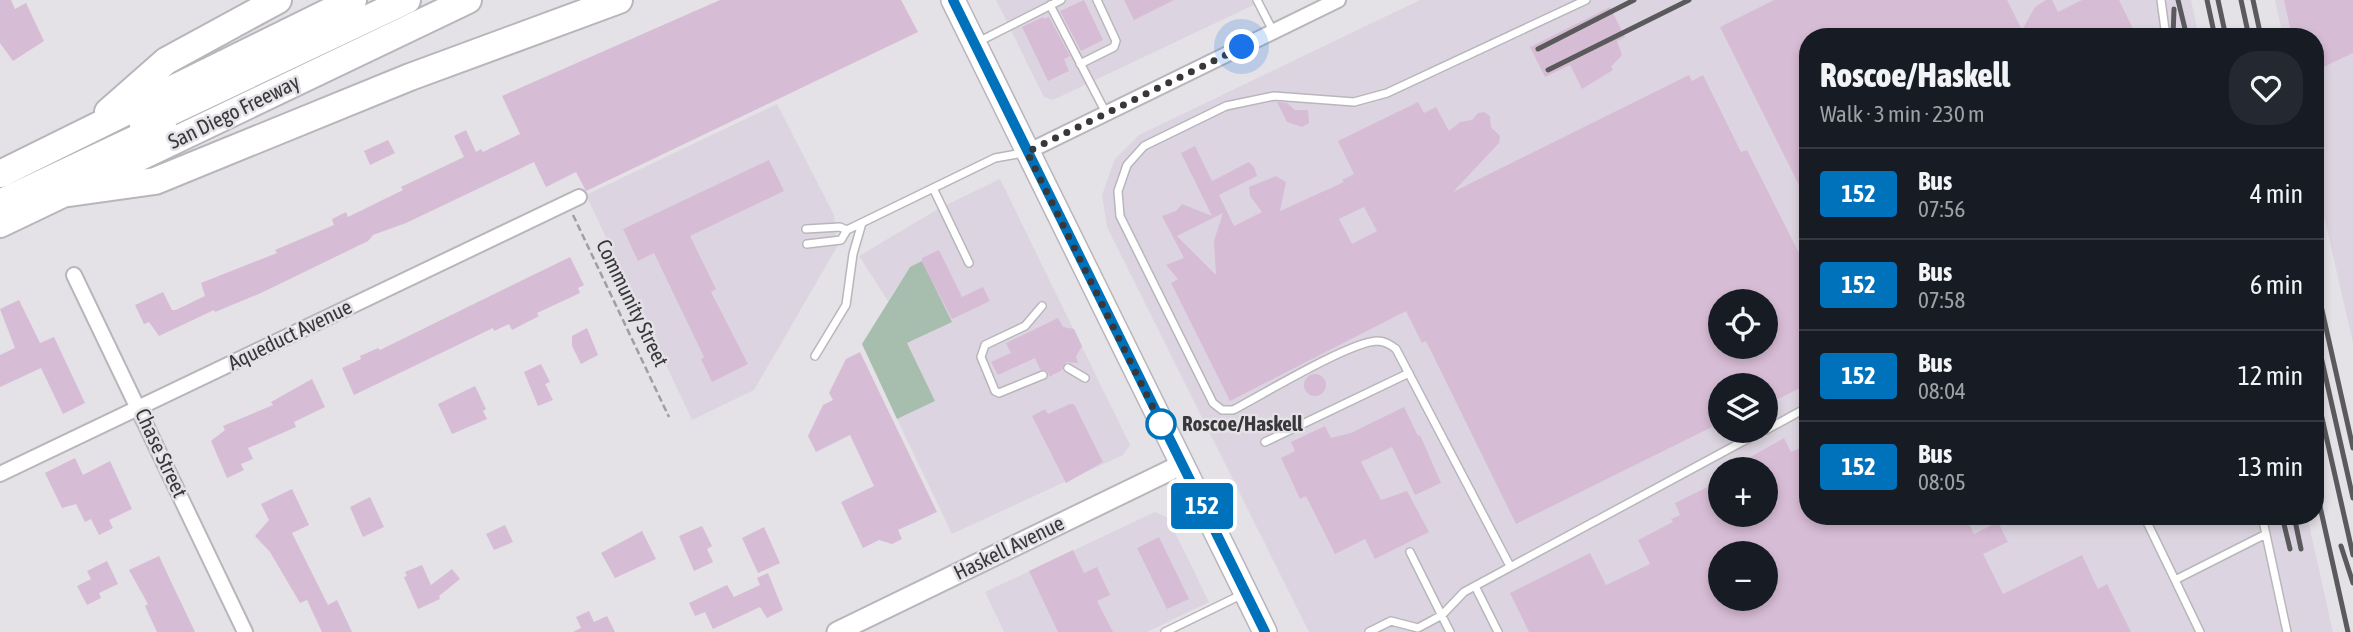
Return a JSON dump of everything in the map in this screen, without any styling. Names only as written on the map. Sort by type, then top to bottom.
[{"type":"highway","points":[[80,136],[166,61],[278,0]]},
{"type":"highway","points":[[0,174],[353,0]]},
{"type":"highway","points":[[0,193],[407,0]]},
{"type":"highway","points":[[0,203],[428,0]]},
{"type":"highway","name":"San Diego Freeway","points":[[0,224],[468,0]]},
{"type":"highway","points":[[62,194],[155,181],[410,77],[619,0]]},
{"type":"main road","points":[[953,0],[1265,632]]},
{"type":"main road","name":"Haskell Avenue","points":[[837,632],[1181,465]]},
{"type":"street","points":[[1027,152],[1338,0]]},
{"type":"street","name":"Aqueduct Avenue","points":[[0,474],[573,200]]},
{"type":"street","name":"Chase Street","points":[[74,275],[245,632]]},
{"type":"lane","points":[[974,43],[1061,0]]},
{"type":"lane","points":[[1080,64],[1114,47],[1116,41],[1097,0]]},
{"type":"lane","points":[[1257,0],[1273,32]]},
{"type":"lane","points":[[1510,566],[1396,349],[1386,342],[1374,341],[1324,361],[1233,410],[1222,410],[1213,403],[1119,216],[1118,191],[1127,165],[1143,146],[1226,106],[1274,96],[1354,102],[1387,93],[1586,0]]},
{"type":"lane","points":[[2161,0],[2165,28]]},
{"type":"lane","points":[[1049,5],[1106,113]]},
{"type":"lane","points":[[807,244],[834,243],[841,240],[847,230],[995,158],[1027,152]]},
{"type":"lane","points":[[933,188],[969,263]]},
{"type":"lane","points":[[815,356],[846,306],[853,254],[862,223]]},
{"type":"lane","points":[[806,229],[840,227],[847,230]]},
{"type":"lane","points":[[1042,306],[1025,326],[985,345],[981,357],[999,393],[1043,374]]},
{"type":"lane","points":[[1068,368],[1086,378]]},
{"type":"lane","points":[[1265,442],[1409,373]]},
{"type":"lane","points":[[1778,423],[1799,412]]},
{"type":"lane","points":[[1369,632],[1391,621],[1417,630],[1442,615],[1464,592],[1741,443]]},
{"type":"lane","points":[[2148,525],[2200,632]]},
{"type":"lane","points":[[2264,525],[2287,632]]},
{"type":"lane","points":[[2175,580],[2266,534]]},
{"type":"lane","points":[[1410,552],[1450,632]]},
{"type":"lane","points":[[1475,586],[1498,632]]},
{"type":"lane","points":[[1166,632],[1246,592]]},
{"type":"path","name":"Community Street","points":[[573,200],[669,417]]},
{"type":"shaded area","points":[[996,0],[1264,0],[1053,100],[1044,97]]},
{"type":"shaded area","points":[[1420,0],[2191,0],[2197,28],[1799,28],[1799,525],[2309,525],[2333,632],[1309,632],[1107,227],[1102,195],[1115,159],[1139,135]]},
{"type":"shaded area","points":[[2275,0],[2353,0],[2353,343],[2324,216],[2324,28],[2281,28]]},
{"type":"shaded area","points":[[777,104],[834,215],[837,247],[754,390],[692,420],[586,195]]},
{"type":"shaded area","points":[[1000,179],[1130,445],[1123,455],[952,534],[897,419],[935,401],[907,343],[951,322],[910,267],[888,301],[859,256],[938,209]]},
{"type":"shaded area","points":[[1155,512],[1168,518],[1209,602],[1147,632],[1004,632],[985,592]]},
{"type":"green space","points":[[922,261],[952,322],[907,343],[935,401],[897,419],[862,344],[910,267]]},
{"type":"building","points":[[0,0],[11,0],[15,9],[26,3],[44,41],[13,61],[0,43]]},
{"type":"building","points":[[720,0],[901,0],[918,32],[586,191],[576,172],[546,187],[534,162],[406,223],[373,235],[368,241],[261,293],[215,312],[214,310],[159,336],[149,322],[144,324],[135,305],[163,292],[172,310],[176,310],[205,296],[201,283],[277,253],[275,250],[334,225],[332,219],[346,212],[348,217],[403,190],[401,187],[464,157],[454,136],[466,130],[476,152],[481,149],[483,152],[520,134],[502,96]]},
{"type":"building","points":[[1084,0],[1103,40],[1081,51],[1060,11]]},
{"type":"building","points":[[1124,0],[1174,0],[1134,20]]},
{"type":"building","points":[[1774,0],[2007,0],[2021,28],[1799,28],[1799,185],[1720,27]]},
{"type":"building","points":[[2046,0],[2052,0],[2058,12],[2082,0],[2119,0],[2133,28],[2023,28],[2035,7]]},
{"type":"building","points":[[2284,0],[2353,0],[2353,53],[2324,67],[2324,28],[2290,28]]},
{"type":"building","points":[[1610,7],[1625,37],[1617,41],[1622,55],[1611,67],[1613,70],[1582,89],[1570,65],[1545,77],[1530,47]]},
{"type":"building","points":[[1049,17],[1070,56],[1064,59],[1069,71],[1048,81],[1022,27]]},
{"type":"building","points":[[1689,75],[1692,81],[1703,75],[1741,152],[1747,150],[1799,253],[1799,388],[1778,399],[1778,373],[1708,373],[1708,429],[1516,524],[1426,341],[1422,343],[1406,311],[1230,401],[1171,283],[1178,279],[1166,265],[1184,258],[1162,216],[1176,211],[1182,204],[1212,216],[1181,153],[1195,146],[1212,181],[1249,162],[1254,167],[1257,176],[1219,195],[1234,226],[1262,212],[1250,196],[1249,187],[1276,176],[1286,182],[1280,211],[1344,182],[1342,180],[1354,174],[1338,141],[1418,102],[1424,113],[1436,107],[1449,131],[1460,122],[1472,120],[1478,113],[1484,112],[1490,116],[1491,127],[1500,136],[1499,143],[1453,192]],"holes":[[[1364,207],[1377,231],[1352,244],[1339,219]],[[1223,213],[1214,241],[1216,275],[1177,236]]]},
{"type":"building","points":[[1277,102],[1287,103],[1295,110],[1308,110],[1309,123],[1302,127],[1287,122]]},
{"type":"building","points":[[388,140],[395,153],[370,165],[364,151]]},
{"type":"building","points":[[769,160],[784,191],[690,236],[716,289],[711,292],[748,364],[712,382],[701,359],[704,357],[654,253],[638,261],[623,229]]},
{"type":"building","points":[[939,250],[962,297],[983,287],[990,301],[952,319],[922,262],[922,258]]},
{"type":"building","points":[[570,257],[584,285],[578,288],[580,293],[537,313],[539,316],[512,330],[509,324],[494,331],[493,328],[354,395],[342,368],[361,359],[360,356],[378,348],[380,350]]},
{"type":"building","points":[[19,300],[40,343],[54,337],[85,403],[63,414],[41,368],[0,387],[0,355],[15,348],[0,309]]},
{"type":"building","points":[[1058,318],[1063,327],[1074,329],[1082,346],[1076,357],[1078,363],[1066,362],[1062,370],[1049,377],[1048,372],[1040,369],[1035,358],[998,375],[991,362],[1011,353],[1006,343]]},
{"type":"building","points":[[587,328],[598,355],[581,364],[572,346],[572,336]]},
{"type":"building","points":[[860,352],[937,512],[898,530],[902,539],[892,544],[879,540],[863,548],[841,502],[874,486],[850,435],[816,452],[808,436],[823,405],[833,400],[829,393],[846,359]]},
{"type":"building","points":[[541,364],[550,382],[545,384],[553,400],[538,406],[524,372]]},
{"type":"building","points":[[1315,374],[1323,377],[1326,385],[1323,393],[1315,396],[1307,393],[1304,385],[1307,377]]},
{"type":"building","points":[[312,379],[325,407],[294,422],[296,427],[248,448],[253,459],[241,464],[244,470],[227,478],[211,441],[225,430],[223,426],[273,405],[271,402]]},
{"type":"building","points":[[475,386],[486,409],[483,411],[487,419],[452,434],[438,404]]},
{"type":"building","points":[[1074,404],[1103,462],[1066,483],[1032,416],[1045,409],[1048,414]]},
{"type":"building","points":[[1404,407],[1418,436],[1420,435],[1441,483],[1415,495],[1392,447],[1361,462],[1381,500],[1407,491],[1429,532],[1375,559],[1365,539],[1335,554],[1306,496],[1300,499],[1281,458],[1295,451],[1291,442],[1325,426],[1331,438],[1351,433]]},
{"type":"building","points":[[1784,438],[1791,452],[1799,449],[1799,525],[1970,525],[1974,534],[1992,525],[2000,525],[2008,542],[1983,554],[2003,594],[2082,555],[2098,589],[2107,584],[2131,632],[1529,632],[1510,593],[1590,553],[1606,585],[1650,564],[1638,540],[1673,522],[1671,519],[1680,515],[1675,503],[1708,487],[1708,527],[1778,527],[1778,457],[1750,457]]},
{"type":"building","points":[[75,458],[83,475],[110,461],[132,509],[109,520],[113,528],[99,535],[91,519],[85,522],[76,504],[62,508],[45,473]]},
{"type":"building","points":[[292,489],[309,525],[292,533],[328,605],[337,600],[352,632],[322,632],[307,600],[300,603],[270,552],[255,536],[269,520],[261,504]]},
{"type":"building","points":[[370,497],[384,527],[363,537],[350,507]]},
{"type":"building","points":[[505,525],[513,542],[494,550],[486,534]]},
{"type":"building","points":[[702,526],[712,546],[707,549],[713,562],[694,571],[679,536]]},
{"type":"building","points":[[764,527],[780,563],[758,573],[742,538]]},
{"type":"building","points":[[642,531],[656,559],[615,578],[601,553]]},
{"type":"building","points":[[1159,537],[1189,599],[1167,609],[1137,548]]},
{"type":"building","points":[[1073,550],[1084,573],[1097,567],[1110,595],[1097,601],[1113,632],[1058,632],[1029,571]]},
{"type":"building","points":[[159,556],[195,632],[157,632],[145,606],[148,604],[129,570]]},
{"type":"building","points":[[107,561],[118,584],[99,593],[101,598],[87,605],[77,586],[91,579],[87,571]]},
{"type":"building","points":[[422,565],[431,585],[452,569],[460,579],[439,596],[440,599],[418,609],[404,577],[407,576],[405,572]]},
{"type":"building","points":[[768,573],[783,610],[767,618],[760,607],[713,629],[705,612],[695,616],[689,603],[727,585],[734,597],[760,585],[757,578]]},
{"type":"building","points":[[589,611],[594,622],[607,616],[615,632],[573,632],[581,628],[576,617]]},
{"type":"railway","points":[[1538,49],[1634,0]]},
{"type":"railway","points":[[1548,70],[1689,0]]},
{"type":"railway","points":[[2178,0],[2185,28]]},
{"type":"railway","points":[[2207,0],[2213,28]]},
{"type":"railway","points":[[2218,0],[2224,28]]},
{"type":"railway","points":[[2241,0],[2247,28]]},
{"type":"railway","points":[[2253,0],[2259,28]]},
{"type":"railway","points":[[2173,28],[2174,9]]},
{"type":"railway","points":[[2324,319],[2353,448]]},
{"type":"railway","points":[[2324,370],[2353,498]]},
{"type":"railway","points":[[2324,427],[2353,555]]},
{"type":"railway","points":[[2324,524],[2348,632]]},
{"type":"railway","points":[[2284,525],[2290,549]]},
{"type":"railway","points":[[2296,525],[2301,549]]},
{"type":"railway","points":[[2341,546],[2353,583]]},
{"type":"bus line","name":"152","points":[[953,0],[1265,632]]},
{"type":"place","name":"Roscoe/Haskell","points":[[1161,424]]},
{"type":"route","points":[[1161,424],[1165,432],[1027,152],[1242,47]]}]
